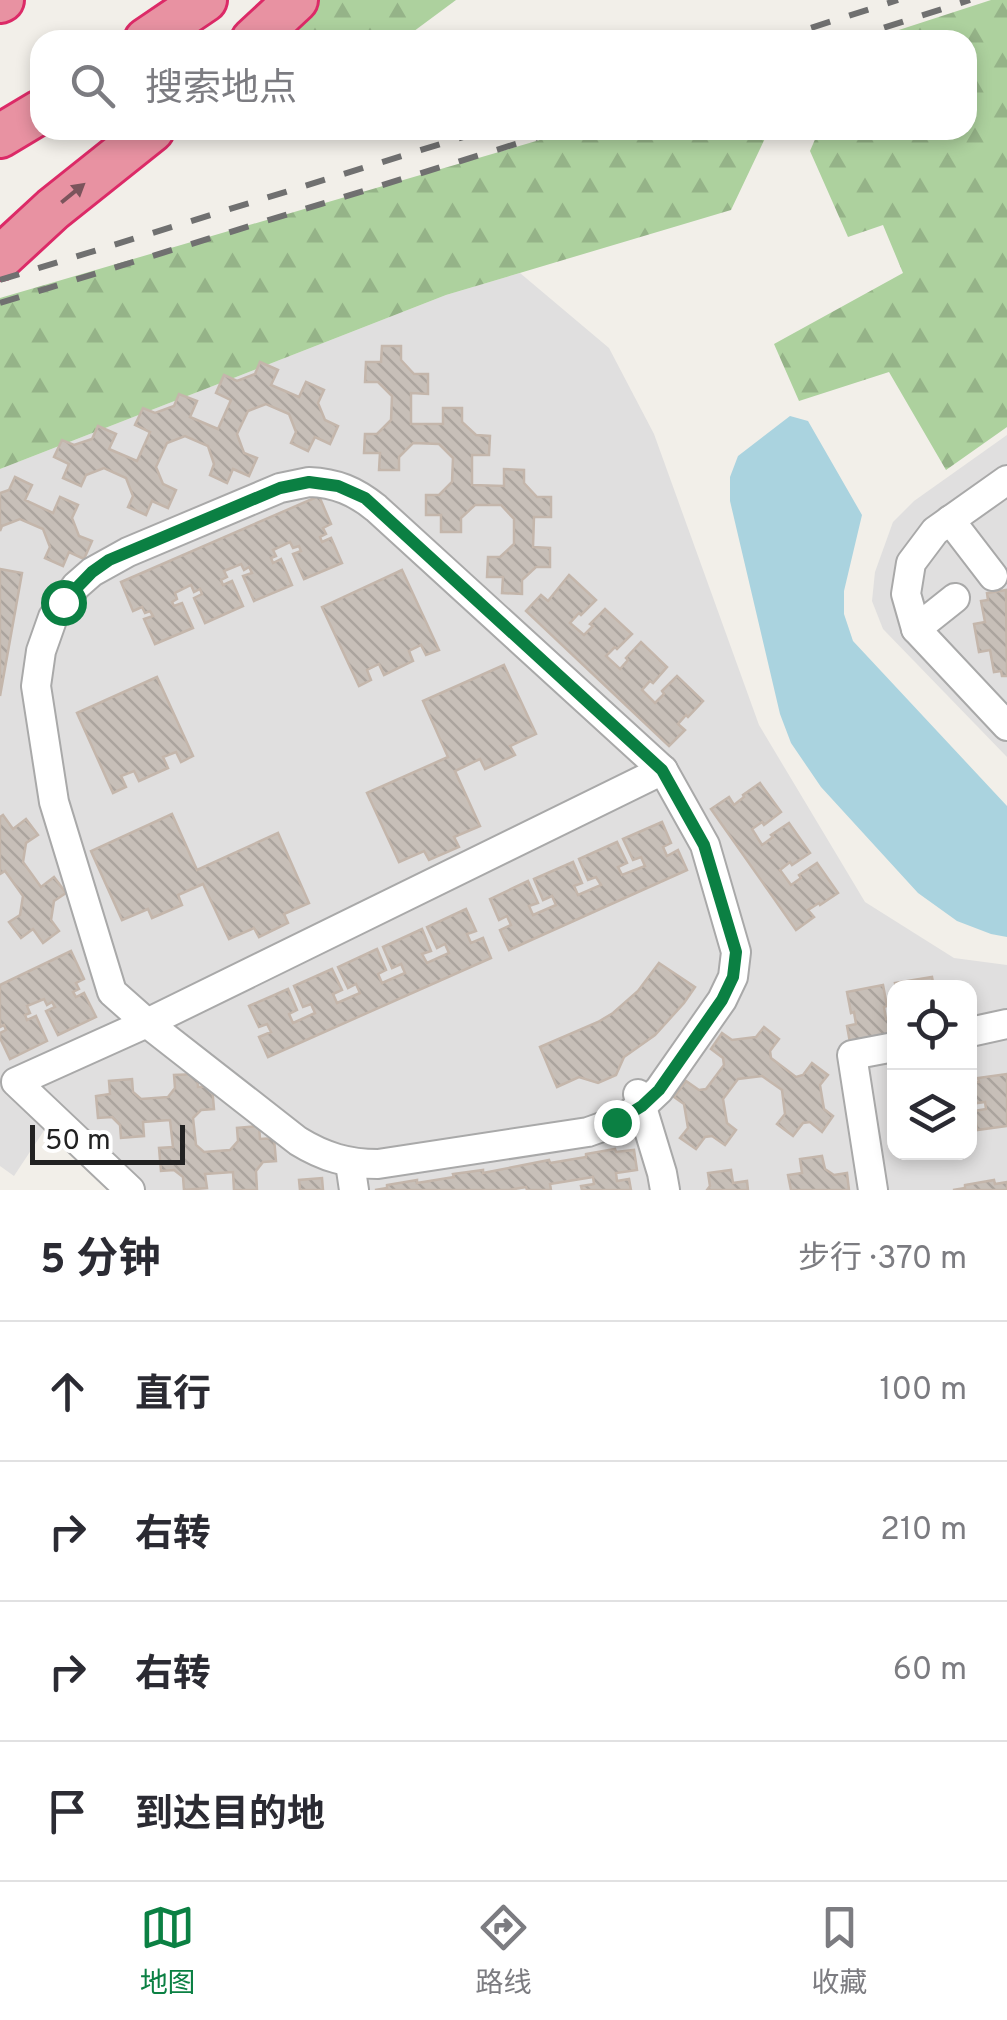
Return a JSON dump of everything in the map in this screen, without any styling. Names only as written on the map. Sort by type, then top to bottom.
[{"type":"highway","points":[[160,30],[204,0]]},
{"type":"highway","points":[[264,30],[296,0]]},
{"type":"highway","points":[[0,136],[30,118]]},
{"type":"highway","points":[[0,258],[53,209],[139,140]]},
{"type":"street","points":[[1007,480],[935,531],[911,563],[906,594],[916,629],[1007,726]]},
{"type":"street","points":[[309,482],[338,486],[365,498],[662,770],[704,845],[736,952],[733,977],[722,1000],[674,1072],[659,1090],[640,1100],[616,1122],[588,1132],[378,1164],[352,1176],[298,1141],[112,992],[54,802],[36,686],[40,651],[53,618],[76,586],[109,560],[280,488],[309,482]]},
{"type":"street","points":[[950,520],[993,576]]},
{"type":"street","points":[[916,629],[955,598]]},
{"type":"street","points":[[130,1190],[16,1082],[662,770]]},
{"type":"street","points":[[977,1030],[1007,1024]]},
{"type":"street","points":[[873,1190],[852,1055],[887,1048]]},
{"type":"street","points":[[640,1100],[665,1190]]},
{"type":"shaded area","points":[[520,273],[609,348],[654,434],[759,725],[865,902],[954,958],[1007,965],[1007,1190],[117,1190],[47,1126],[14,1176],[0,1166],[0,469],[446,295]]},
{"type":"shaded area","points":[[1007,435],[1007,757],[883,629],[872,601],[875,572],[893,522],[914,501]]},
{"type":"green space","points":[[308,0],[456,0],[416,30],[276,30]]},
{"type":"green space","points":[[991,0],[1007,0],[1007,427],[946,470],[889,372],[799,401],[774,344],[903,273],[883,225],[848,237],[810,151],[815,140],[977,140],[977,30],[899,30]]},
{"type":"green space","points":[[540,140],[764,140],[731,210],[446,295],[0,469],[0,298]]},
{"type":"water","points":[[790,416],[808,421],[862,515],[844,591],[844,614],[853,641],[1007,806],[1007,937],[957,921],[918,893],[821,787],[791,743],[780,714],[730,501],[730,477],[738,456]]},
{"type":"building","points":[[382,346],[401,346],[401,360],[414,374],[428,374],[428,394],[411,393],[411,424],[443,424],[443,408],[462,408],[462,422],[476,435],[490,436],[489,455],[472,455],[472,485],[504,486],[504,469],[524,470],[524,483],[537,497],[551,497],[551,517],[534,517],[533,547],[550,548],[550,567],[536,567],[522,580],[522,594],[502,593],[503,577],[487,577],[488,557],[500,557],[514,544],[514,519],[501,505],[475,505],[461,518],[461,532],[441,532],[441,515],[426,515],[426,495],[439,495],[452,482],[453,458],[439,444],[413,443],[399,457],[399,470],[379,470],[380,453],[364,453],[365,434],[377,434],[391,420],[392,396],[378,382],[365,382],[366,362],[381,362]]},
{"type":"building","points":[[260,362],[278,370],[271,385],[299,397],[306,382],[324,390],[318,403],[325,420],[338,426],[330,444],[315,437],[308,451],[291,443],[296,432],[289,414],[266,404],[248,411],[237,434],[244,453],[257,458],[249,476],[233,469],[227,483],[210,475],[214,464],[208,446],[185,436],[167,443],[156,467],[163,484],[176,490],[168,508],[152,501],[146,515],[128,507],[133,496],[126,478],[104,468],[86,475],[81,486],[63,478],[69,464],[54,457],[62,440],[74,445],[92,439],[98,426],[116,434],[109,449],[137,461],[150,432],[135,425],[143,408],[155,413],[174,406],[179,394],[197,401],[190,417],[218,429],[231,400],[216,393],[224,375],[237,381],[255,374]]},
{"type":"building","points":[[15,477],[32,485],[25,500],[53,513],[60,497],[78,505],[72,518],[79,536],[92,541],[84,559],[69,552],[63,566],[45,558],[50,547],[43,529],[20,519],[2,526],[0,531],[0,493],[9,490]]},
{"type":"building","points":[[319,496],[331,524],[323,528],[326,534],[320,537],[322,542],[331,538],[342,563],[304,579],[293,554],[301,551],[290,542],[273,550],[276,556],[271,558],[273,563],[281,559],[292,585],[254,601],[243,576],[252,573],[249,567],[244,570],[241,564],[224,571],[227,577],[221,580],[223,585],[232,581],[243,606],[205,623],[194,598],[202,594],[200,589],[194,592],[191,585],[175,593],[177,599],[172,602],[174,606],[182,603],[193,628],[155,644],[144,619],[153,616],[142,607],[133,611],[121,582]]},
{"type":"building","points":[[0,569],[22,573],[0,696]]},
{"type":"building","points":[[402,570],[439,650],[426,655],[421,645],[409,651],[413,661],[384,675],[379,664],[367,670],[371,680],[359,686],[322,607]]},
{"type":"building","points":[[569,575],[596,600],[570,623],[584,635],[605,609],[632,634],[606,656],[620,669],[641,642],[667,667],[642,690],[655,703],[677,676],[703,701],[678,724],[685,730],[669,746],[526,611],[541,595],[548,601]]},
{"type":"building","points":[[1006,590],[1007,676],[1002,676],[1001,671],[994,672],[990,650],[979,652],[974,624],[985,622],[981,601],[988,600],[987,593]]},
{"type":"building","points":[[504,665],[536,734],[510,746],[515,755],[485,769],[480,759],[455,771],[480,826],[454,837],[459,847],[429,860],[424,851],[399,862],[367,793],[448,757],[423,701]]},
{"type":"building","points":[[157,677],[193,756],[181,762],[176,752],[163,757],[168,768],[139,781],[134,771],[121,776],[126,787],[113,793],[77,713]]},
{"type":"building","points":[[760,783],[781,812],[752,829],[762,845],[789,823],[810,853],[780,870],[791,885],[817,863],[838,893],[808,910],[814,917],[796,930],[711,809],[729,797],[734,805]]},
{"type":"building","points":[[172,814],[197,870],[278,833],[309,903],[284,914],[288,923],[259,937],[254,928],[229,939],[203,884],[178,895],[182,905],[152,918],[148,909],[122,920],[91,851]]},
{"type":"building","points":[[3,815],[13,829],[26,819],[38,835],[26,843],[23,862],[41,887],[54,877],[66,893],[54,901],[51,920],[59,931],[43,943],[33,929],[21,938],[9,922],[20,915],[23,896],[5,871],[0,874]]},
{"type":"building","points":[[662,822],[671,843],[663,847],[667,856],[678,850],[687,870],[509,950],[500,930],[511,925],[507,916],[499,920],[490,899],[528,881],[538,903],[529,906],[533,915],[556,905],[552,896],[543,900],[534,879],[573,862],[582,883],[574,886],[578,895],[601,885],[596,877],[588,880],[579,859],[617,842],[627,863],[618,867],[622,875],[645,866],[641,857],[633,860],[623,839]]},
{"type":"building","points":[[466,909],[476,931],[467,934],[471,943],[483,938],[491,958],[268,1057],[259,1037],[271,1032],[267,1024],[259,1027],[249,1006],[288,989],[297,1010],[289,1014],[293,1023],[315,1013],[311,1004],[303,1007],[294,986],[332,969],[342,990],[333,994],[337,1003],[360,993],[356,984],[348,988],[338,967],[377,949],[386,970],[378,974],[382,983],[405,973],[401,964],[392,968],[383,947],[422,929],[431,951],[422,954],[427,963],[449,953],[445,944],[437,948],[427,927]]},
{"type":"building","points":[[71,951],[84,979],[76,983],[79,989],[73,992],[76,997],[84,993],[96,1017],[58,1035],[46,1011],[55,1007],[52,1002],[47,1005],[44,999],[27,1006],[27,1020],[36,1016],[47,1041],[10,1059],[0,1038],[6,1030],[4,1025],[0,1027],[0,985]]},
{"type":"building","points":[[659,963],[695,987],[684,1003],[655,1035],[624,1057],[616,1075],[598,1083],[579,1077],[557,1087],[540,1047],[613,1013],[638,991]]},
{"type":"building","points":[[883,985],[887,1041],[851,1048],[847,1026],[856,1024],[847,992]]},
{"type":"building","points":[[764,1027],[779,1039],[770,1051],[771,1058],[796,1077],[803,1075],[812,1063],[828,1075],[820,1085],[824,1109],[833,1116],[822,1132],[810,1122],[803,1123],[793,1136],[777,1124],[785,1114],[782,1090],[762,1076],[738,1079],[723,1099],[727,1123],[736,1130],[725,1145],[712,1136],[705,1137],[696,1149],[680,1138],[688,1128],[684,1104],[674,1097],[686,1081],[699,1090],[706,1089],[724,1065],[723,1058],[711,1049],[722,1033],[732,1040],[756,1037]]},
{"type":"building","points":[[197,1074],[198,1087],[212,1086],[214,1109],[201,1110],[193,1118],[196,1145],[204,1152],[230,1150],[238,1141],[237,1128],[259,1126],[260,1139],[274,1138],[276,1161],[263,1162],[256,1171],[257,1190],[234,1190],[233,1172],[205,1174],[207,1188],[184,1190],[183,1177],[174,1170],[161,1171],[159,1148],[173,1147],[170,1120],[143,1122],[144,1136],[121,1138],[120,1125],[112,1117],[98,1118],[96,1096],[110,1094],[109,1081],[132,1079],[133,1092],[141,1099],[168,1097],[175,1088],[174,1075]]},
{"type":"building","points":[[1007,1074],[1007,1126],[977,1130],[977,1110],[986,1109],[985,1102],[977,1103],[978,1078]]},
{"type":"building","points":[[615,1149],[634,1150],[637,1170],[616,1173],[617,1181],[629,1179],[631,1190],[582,1190],[581,1186],[594,1184],[593,1177],[550,1184],[551,1190],[375,1190],[417,1180],[454,1177],[453,1174],[586,1157]]},
{"type":"building","points":[[822,1156],[825,1169],[834,1175],[847,1173],[849,1190],[791,1190],[788,1175],[802,1173],[800,1159]]},
{"type":"building","points":[[731,1170],[733,1183],[747,1181],[748,1190],[707,1190],[708,1173]]},
{"type":"building","points":[[322,1178],[323,1190],[300,1190],[299,1180]]},
{"type":"building","points":[[994,1180],[995,1184],[1007,1182],[1007,1190],[953,1190],[965,1185]]},
{"type":"railway","points":[[804,30],[898,0]]},
{"type":"railway","points":[[877,30],[970,0]]},
{"type":"railway","points":[[0,280],[454,140]]},
{"type":"railway","points":[[0,303],[529,140]]},
{"type":"route","points":[[63,602],[76,586],[109,560],[280,488],[309,482],[338,486],[365,498],[662,770],[704,845],[736,952],[733,977],[674,1072],[642,1106],[616,1122]]}]
